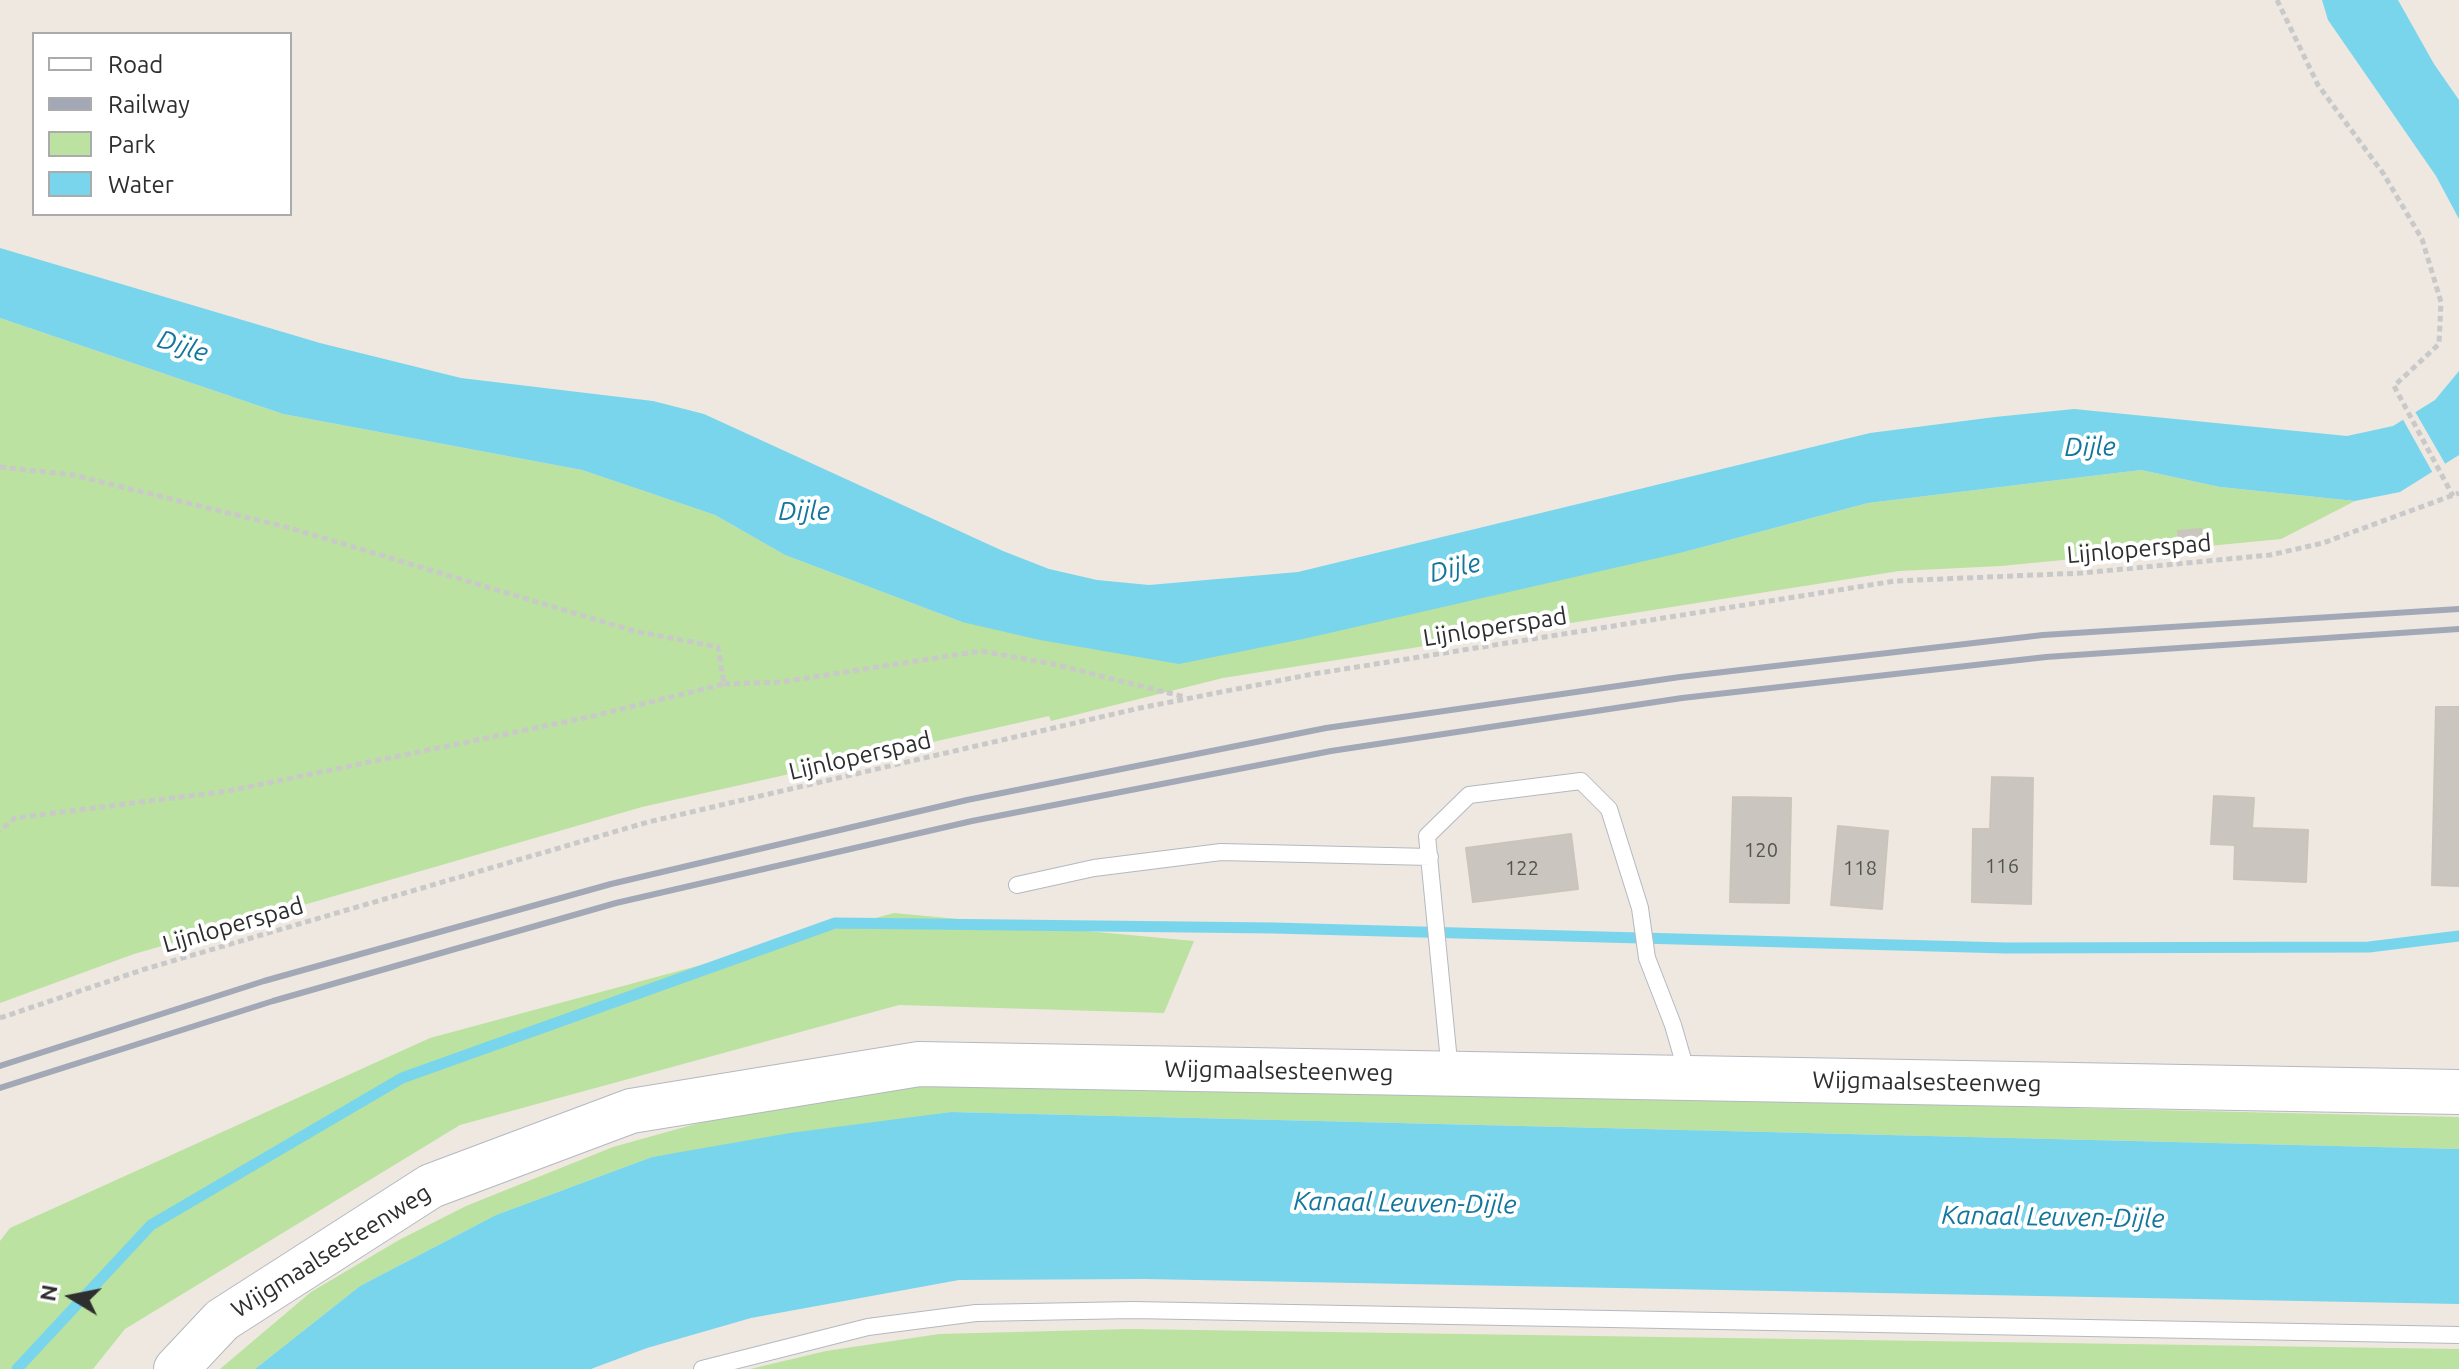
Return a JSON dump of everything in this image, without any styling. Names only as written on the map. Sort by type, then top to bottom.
[{"type":"street","name":"Wijgmaalsesteenweg","points":[[176,1369],[222,1320],[431,1186],[631,1111],[919,1064],[2459,1092]]},
{"type":"lane","points":[[1450,1074],[1427,836],[1469,795],[1581,781],[1609,809],[1640,911],[1647,958],[1673,1025],[1688,1078]]},
{"type":"lane","points":[[1017,885],[1094,868],[1221,852],[1430,857]]},
{"type":"lane","points":[[702,1369],[868,1327],[976,1313],[1149,1310],[2459,1335]]},
{"type":"path","name":"Lijnloperspad","points":[[0,1018],[160,965],[648,822],[1190,698],[1313,674],[1895,581],[2082,573],[2270,555],[2323,543],[2456,494],[2394,386],[2439,344],[2441,302],[2422,239],[2383,173],[2318,85],[2277,0]]},
{"type":"path","points":[[0,467],[73,475],[290,528],[634,631],[718,647],[724,684]]},
{"type":"path","points":[[0,831],[15,818],[228,791],[589,717],[724,684],[781,682],[981,651],[1053,664],[1190,698]]},
{"type":"green space","points":[[0,318],[283,414],[582,470],[715,515],[785,555],[962,622],[1684,552],[1868,503],[2141,470],[2220,487],[2355,501],[2281,539],[2001,566],[1899,571],[1223,678],[1051,721],[1049,716],[642,807],[134,954],[0,1003]]},
{"type":"green space","points":[[894,913],[1194,941],[1164,1013],[899,1005],[460,1125],[125,1329],[93,1369],[0,1369],[0,1241],[10,1228],[430,1038]]},
{"type":"green space","points":[[982,1083],[2459,1117],[2459,1149],[951,1112],[652,1157],[496,1215],[360,1286],[255,1369],[220,1369],[311,1292],[399,1240],[466,1206],[613,1147],[749,1109],[873,1089]]},
{"type":"green space","points":[[1130,1329],[2459,1349],[2459,1369],[750,1369],[826,1351],[939,1334]]},
{"type":"water","points":[[2322,0],[2398,0],[2434,64],[2459,100],[2459,219],[2436,176],[2328,20]]},
{"type":"water","name":"Dijle","points":[[0,248],[320,343],[461,378],[653,401],[704,414],[1003,551],[1049,569],[1097,580],[1149,585],[1298,572],[1870,433],[1995,417],[2074,409],[2347,436],[2393,426],[2435,400],[2459,371],[2459,455],[2400,492],[2355,501],[2220,487],[2141,470],[1868,503],[1684,552],[1303,639],[1179,664],[1040,640],[962,622],[785,555],[715,515],[582,470],[283,414],[0,318]]},
{"type":"water","name":"Kanaal Leuven-Dijle","points":[[951,1112],[2459,1149],[2459,1304],[1144,1279],[959,1280],[751,1318],[647,1348],[591,1369],[255,1369],[360,1286],[496,1215],[652,1157],[790,1133]]},
{"type":"pier","points":[[2413,408],[2447,467],[2434,475],[2401,416]]},
{"type":"building","points":[[2201,529],[2202,547],[2180,550],[2178,531]]},
{"type":"building","points":[[2436,707],[2459,707],[2459,886],[2432,885]]},
{"type":"building","points":[[1992,777],[2033,778],[2031,904],[1972,902],[1973,829],[1990,829]]},
{"type":"building","points":[[2214,796],[2254,798],[2252,828],[2308,830],[2306,882],[2234,879],[2235,845],[2211,844]]},
{"type":"building","points":[[1733,797],[1791,798],[1789,903],[1730,902]]},
{"type":"building","points":[[1838,826],[1888,831],[1882,909],[1831,905]]},
{"type":"building","points":[[1571,834],[1578,889],[1473,902],[1466,848]]},
{"type":"waterway","points":[[17,1369],[151,1225],[402,1078],[835,923],[1274,928],[2006,948],[2369,947],[2459,936]]},
{"type":"railway","points":[[0,1066],[264,981],[611,884],[967,800],[1326,728],[1680,677],[2043,635],[2459,609]]},
{"type":"railway","points":[[0,1088],[273,1001],[616,903],[972,821],[1331,751],[1682,698],[2046,657],[2459,629]]}]
